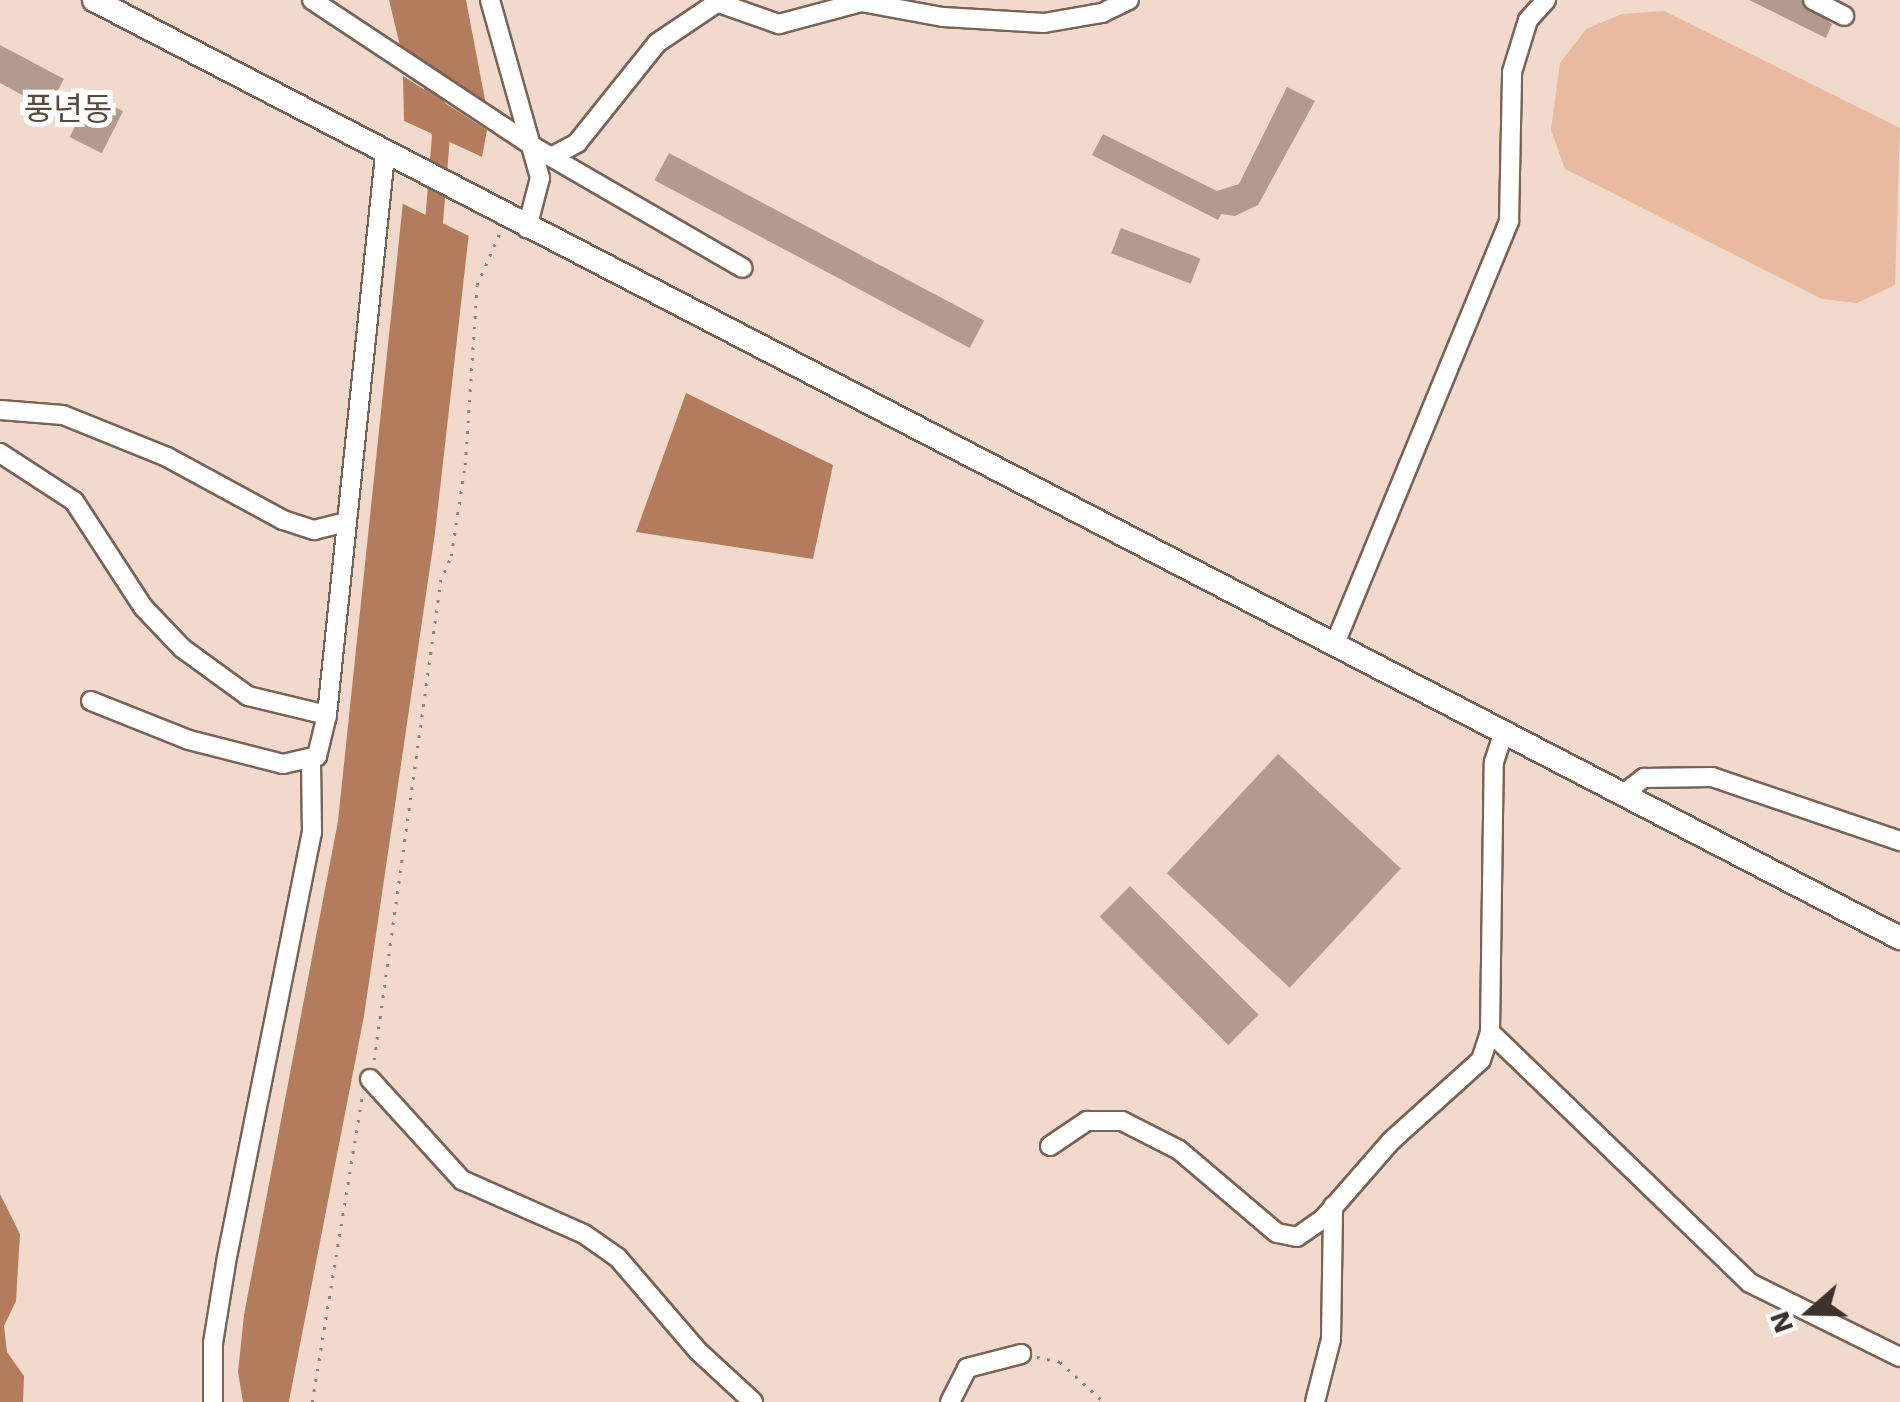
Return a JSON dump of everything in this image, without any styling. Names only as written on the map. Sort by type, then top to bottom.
[{"type":"main road","points":[[94,0],[1900,938]]},
{"type":"street","points":[[312,0],[542,152],[744,268]]},
{"type":"street","points":[[490,0],[542,152],[540,178],[517,223]]},
{"type":"street","points":[[542,152],[576,143],[657,43],[720,1],[779,24],[845,3],[1044,23],[1130,0]]},
{"type":"street","points":[[1334,646],[1509,221],[1512,72],[1528,20],[1546,0]]},
{"type":"street","points":[[1813,0],[1844,16]]},
{"type":"street","points":[[92,701],[189,740],[282,764],[317,756],[327,715],[385,154]]},
{"type":"street","points":[[0,410],[63,415],[167,458],[283,520],[314,530],[347,522]]},
{"type":"street","points":[[0,453],[74,501],[143,606],[182,648],[248,696],[327,715]]},
{"type":"street","points":[[1050,1146],[1086,1120],[1122,1121],[1179,1150],[1276,1233],[1297,1238],[1333,1206],[1391,1142],[1464,1080],[1481,1060],[1490,1032],[1494,762],[1503,734]]},
{"type":"street","points":[[213,1402],[212,1344],[227,1257],[312,833],[311,758]]},
{"type":"street","points":[[1622,795],[1644,778],[1712,776],[1900,841]]},
{"type":"street","points":[[1490,1032],[1750,1282],[1900,1357]]},
{"type":"street","points":[[370,1079],[462,1180],[584,1234],[618,1258],[698,1352],[753,1402]]},
{"type":"street","points":[[1315,1402],[1332,1338],[1333,1206]]},
{"type":"street","points":[[950,1402],[967,1368],[1022,1354]]},
{"type":"path","points":[[312,1402],[331,1265],[370,1079],[440,582],[465,466],[477,285],[517,223]]},
{"type":"path","points":[[1022,1354],[1060,1362],[1104,1402]]},
{"type":"shaded area","points":[[389,0],[466,0],[486,105],[401,50]]},
{"type":"shaded area","points":[[1664,11],[1900,128],[1895,285],[1857,303],[1822,299],[1565,169],[1551,130],[1560,63],[1586,29],[1622,14]]},
{"type":"shaded area","points":[[403,76],[487,130],[482,157],[404,121]]},
{"type":"shaded area","points":[[403,202],[469,233],[435,533],[364,1016],[289,1402],[243,1402],[238,1372],[244,1315],[338,821]]},
{"type":"shaded area","points":[[686,393],[833,465],[813,559],[636,532]]},
{"type":"shaded area","points":[[0,1194],[20,1234],[16,1301],[4,1326],[7,1352],[24,1376],[23,1402],[0,1402]]},
{"type":"pier","points":[[399,119],[404,121],[486,159],[402,126]]},
{"type":"pier","points":[[405,197],[472,229],[468,236],[402,203]]},
{"type":"building","points":[[1749,0],[1801,0],[1832,24],[1826,38]]},
{"type":"building","points":[[0,45],[64,79],[48,109],[0,83]]},
{"type":"building","points":[[1287,87],[1315,101],[1258,205],[1235,216],[1221,214],[1218,220],[1092,155],[1103,134],[1217,191],[1239,184]]},
{"type":"building","points":[[91,95],[123,111],[102,153],[70,137]]},
{"type":"building","points":[[669,153],[984,321],[970,348],[654,180]]},
{"type":"building","points":[[1121,228],[1200,258],[1191,284],[1111,253]]},
{"type":"building","points":[[1278,754],[1401,869],[1290,988],[1167,873]]},
{"type":"building","points":[[1130,886],[1259,1015],[1228,1045],[1100,916]]},
{"type":"waterway","points":[[430,69],[441,136],[433,236]]},
{"type":"district","name":"풍년동","points":[[68,109]]}]
